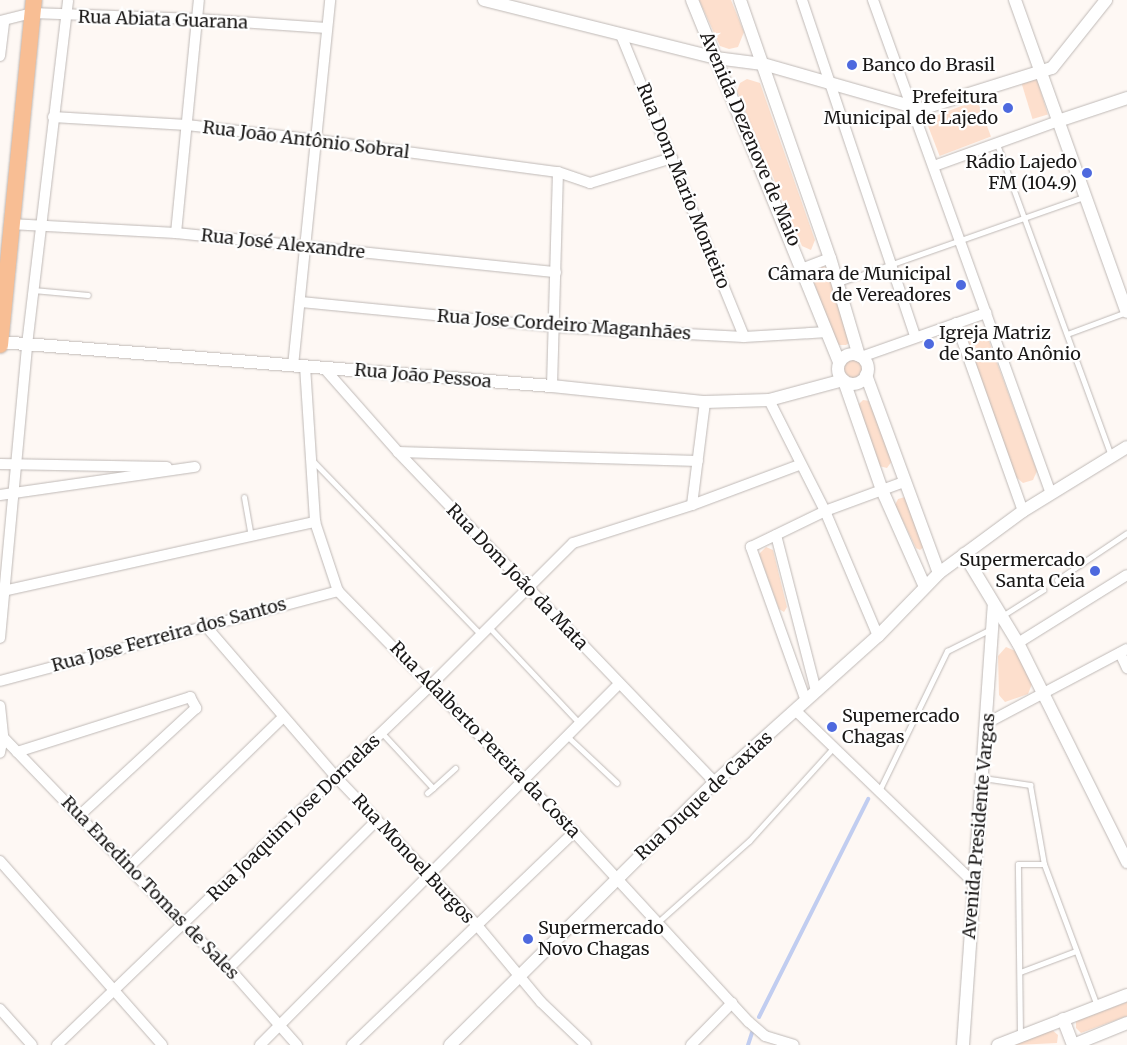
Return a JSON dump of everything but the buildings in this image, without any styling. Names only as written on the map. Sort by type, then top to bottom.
[{"type":"main road","points":[[0,343],[10,224],[33,7]]},
{"type":"street","points":[[0,638],[26,345],[68,0]]},
{"type":"street","points":[[176,233],[199,0]]},
{"type":"street","name":"Rua Adalberto Pereira da Costa","points":[[330,0],[301,302],[299,366],[310,458],[315,522],[338,591],[432,684],[574,832],[757,1030],[771,1042],[794,1045]]},
{"type":"street","points":[[484,0],[716,58],[763,64],[912,108],[921,109],[1052,68],[1106,0]]},
{"type":"street","name":"Avenida Dezenove de Maio","points":[[692,0],[804,268],[839,362]]},
{"type":"street","name":"Avenida Dezenove de Maio","points":[[740,0],[830,258],[860,356]]},
{"type":"street","points":[[802,0],[828,83],[915,336]]},
{"type":"street","points":[[873,0],[962,240],[1051,494]]},
{"type":"street","points":[[1015,0],[1084,197],[1127,312]]},
{"type":"street","name":"Rua Abiata Guarana","points":[[2,21],[33,7],[66,16],[198,19],[327,28]]},
{"type":"street","points":[[0,56],[2,21]]},
{"type":"street","name":"Rua Dom Mario Monteiro","points":[[621,35],[744,338]]},
{"type":"street","points":[[934,166],[1058,121],[1127,100]]},
{"type":"street","name":"Rua João Antônio Sobral","points":[[53,117],[187,125],[317,140],[558,172],[590,183],[672,158]]},
{"type":"street","points":[[552,386],[558,172]]},
{"type":"street","name":"Rua José Alexandre","points":[[10,224],[176,233],[556,272]]},
{"type":"street","points":[[804,268],[830,258]]},
{"type":"street","name":"Rua Jose Cordeiro Maganhães","points":[[301,302],[555,327],[744,338],[827,332]]},
{"type":"street","points":[[925,587],[882,490],[844,380],[838,373],[839,362],[848,355],[860,356],[986,313]]},
{"type":"street","points":[[956,323],[1023,511]]},
{"type":"street","name":"Rua João Pessoa","points":[[0,343],[552,386],[706,402],[769,400],[844,380]]},
{"type":"street","points":[[860,356],[867,365],[866,375],[939,573]]},
{"type":"street","name":"Rua Dom João da Mata","points":[[324,368],[398,452],[526,588],[715,782]]},
{"type":"street","points":[[844,380],[856,383],[866,375]]},
{"type":"street","points":[[769,400],[799,465],[825,511],[878,636]]},
{"type":"street","points":[[692,505],[706,402]]},
{"type":"street","name":"Rua Duque de Caxias","points":[[450,1045],[715,782],[878,636],[939,573],[1023,511],[1112,455],[1127,448]]},
{"type":"street","points":[[398,452],[698,461]]},
{"type":"street","points":[[0,464],[195,468],[12,496],[0,495]]},
{"type":"street","name":"Rua Joaquim Jose Dornelas","points":[[57,1045],[184,925],[432,684],[573,543],[692,505],[799,465]]},
{"type":"street","points":[[806,701],[751,553],[754,544],[825,511],[904,482]]},
{"type":"street","points":[[3,591],[315,522]]},
{"type":"street","points":[[776,535],[816,691]]},
{"type":"street","points":[[964,554],[996,617],[1018,643],[1127,862]]},
{"type":"street","points":[[1018,643],[1127,575]]},
{"type":"street","name":"Rua Jose Ferreira dos Santos","points":[[0,681],[204,624],[338,591]]},
{"type":"street","name":"Avenida Presidente Vargas","points":[[963,1045],[973,882],[996,617]]},
{"type":"street","name":"Rua Monoel Burgos","points":[[204,624],[282,717],[336,777],[476,924],[520,976],[586,1045]]},
{"type":"street","points":[[987,723],[1123,651],[1127,668]]},
{"type":"street","points":[[260,1045],[619,684]]},
{"type":"street","points":[[17,752],[190,697],[196,708],[80,815]]},
{"type":"street","points":[[0,706],[2,735],[0,753]]},
{"type":"street","points":[[795,710],[973,882]]},
{"type":"street","points":[[129,867],[282,717]]},
{"type":"street","name":"Rua Enedino Tomas de Sales","points":[[2,735],[184,925],[230,968],[297,1045]]},
{"type":"street","points":[[230,968],[377,820]]},
{"type":"street","points":[[352,1045],[574,832]]},
{"type":"street","points":[[0,861],[162,1045]]},
{"type":"street","points":[[998,1045],[1127,995]]},
{"type":"street","points":[[691,1045],[732,1003]]},
{"type":"street","points":[[0,1009],[32,1045]]},
{"type":"street","points":[[1063,1019],[1073,1045],[1127,1023]]},
{"type":"lane","points":[[997,143],[1023,218],[1112,455]]},
{"type":"lane","points":[[838,283],[890,263],[1084,197]]},
{"type":"lane","points":[[33,290],[88,295]]},
{"type":"lane","points":[[1067,334],[1127,312]]},
{"type":"lane","points":[[310,458],[580,724]]},
{"type":"lane","points":[[244,497],[251,536]]},
{"type":"lane","points":[[1057,580],[1127,533]]},
{"type":"lane","points":[[879,791],[947,651],[996,617],[1043,590]]},
{"type":"lane","points":[[382,732],[433,788]]},
{"type":"lane","points":[[568,737],[617,783]]},
{"type":"lane","points":[[657,922],[749,841],[834,748]]},
{"type":"lane","points":[[427,793],[455,768]]},
{"type":"lane","points":[[983,778],[1030,785],[1044,864],[1097,1006]]},
{"type":"lane","points":[[1020,1036],[1018,864],[1044,864]]},
{"type":"lane","points":[[1020,972],[1076,951]]},
{"type":"shaded area","points":[[699,0],[731,0],[744,32],[738,47],[729,49],[720,46]]},
{"type":"shaded area","points":[[747,79],[760,83],[815,240],[811,250],[802,246],[737,91],[740,83]]},
{"type":"shaded area","points":[[1037,79],[1048,114],[1033,119],[1022,84]]},
{"type":"shaded area","points":[[977,100],[991,136],[940,156],[926,120]]},
{"type":"shaded area","points":[[819,266],[827,267],[849,343],[846,345],[839,345],[835,340],[811,275]]},
{"type":"shaded area","points":[[975,326],[985,330],[1037,471],[1033,480],[1023,483],[1016,477],[966,337]]},
{"type":"shaded area","points":[[853,358],[863,365],[864,369],[857,379],[853,380],[843,373],[842,369],[849,359]]},
{"type":"shaded area","points":[[863,400],[870,401],[892,461],[887,468],[879,466],[858,405]]},
{"type":"shaded area","points":[[905,497],[925,546],[920,550],[916,548],[895,505],[898,499]]},
{"type":"shaded area","points":[[766,547],[773,550],[787,607],[784,612],[779,609],[759,554]]},
{"type":"shaded area","points":[[1006,647],[1018,652],[1032,684],[1028,694],[1005,702],[999,695],[998,656]]},
{"type":"shaded area","points":[[1127,1002],[1127,1016],[1081,1033],[1076,1028],[1076,1021]]},
{"type":"shaded area","points":[[1051,1029],[1058,1035],[1057,1043],[1014,1045]]},
{"type":"waterway","points":[[759,1017],[868,799]]},
{"type":"waterway","points":[[748,1045],[752,1033]]},
{"type":"place","name":"Banco do Brasil","points":[[852,65]]},
{"type":"place","name":"Prefeitura Municipal de Lajedo","points":[[1008,108]]},
{"type":"place","name":"Rádio Lajedo FM (104.9)","points":[[1087,173]]},
{"type":"place","name":"Câmara de Municipal de Vereadores","points":[[961,285]]},
{"type":"place","name":"Igreja Matriz de Santo Anônio","points":[[929,344]]},
{"type":"place","name":"Supermercado Santa Ceia","points":[[1095,571]]},
{"type":"place","name":"Supemercado Chagas","points":[[832,727]]},
{"type":"place","name":"Supermercado Novo Chagas","points":[[528,939]]}]
